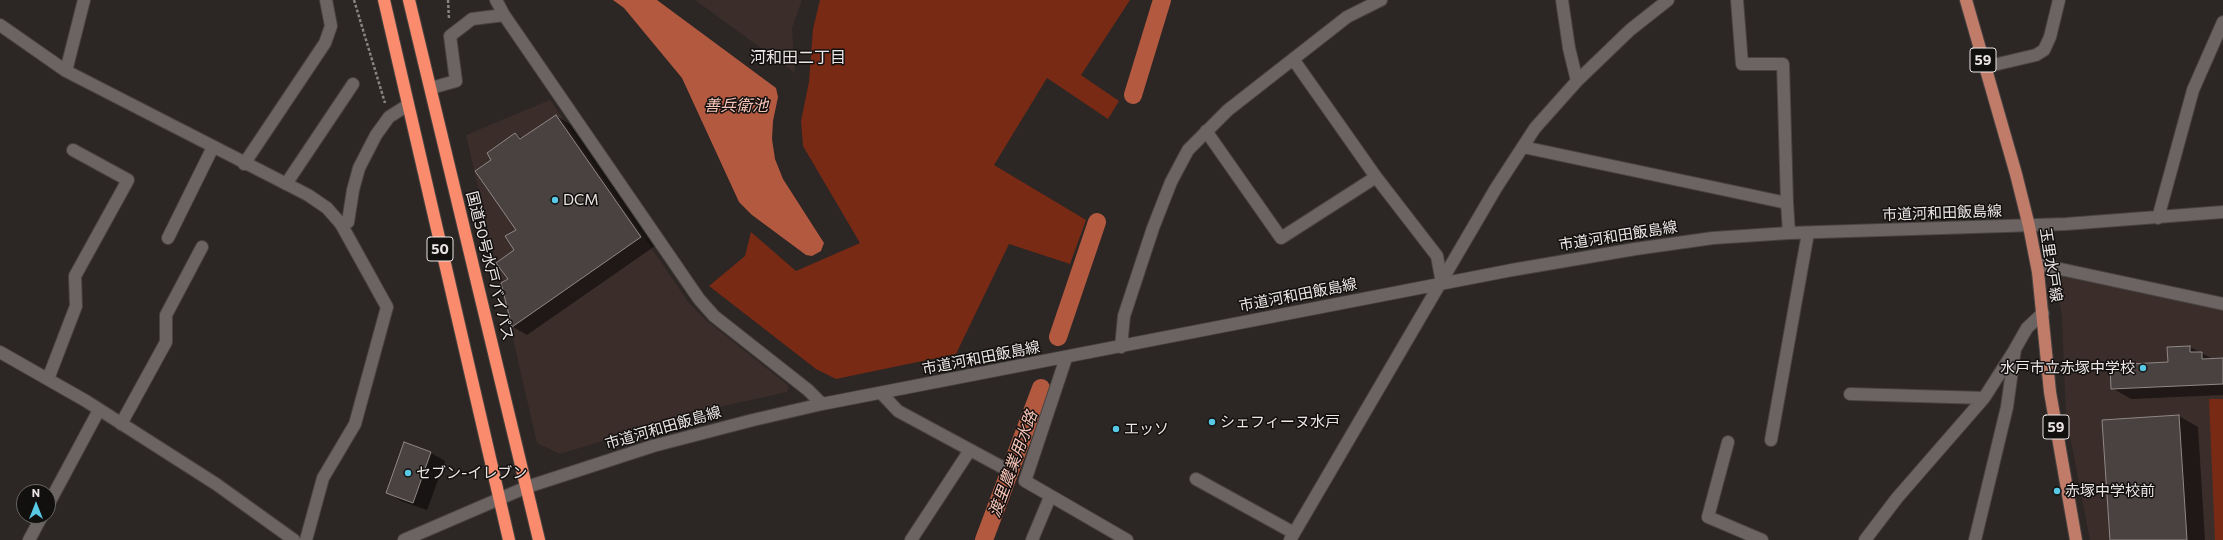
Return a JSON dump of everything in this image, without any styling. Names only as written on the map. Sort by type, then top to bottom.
[{"type":"highway","name":"50","points":[[384,0],[509,540]]},
{"type":"highway","name":"国道50号水戸バイパス","points":[[409,0],[539,540]]},
{"type":"main road","name":"玉里水戸線","points":[[1966,0],[2029,226],[2037,264],[2050,392],[2076,540]]},
{"type":"street","points":[[66,71],[84,0]]},
{"type":"street","points":[[244,164],[325,43],[331,26],[326,0]]},
{"type":"street","points":[[496,0],[504,15],[699,299],[714,316],[808,390],[822,404]]},
{"type":"street","points":[[1121,347],[1124,316],[1171,182],[1188,150],[1228,110],[1347,17],[1381,0]]},
{"type":"street","points":[[1562,0],[1569,48],[1577,81]]},
{"type":"street","points":[[1196,479],[1292,536],[1442,283],[1496,188],[1535,128],[1577,81],[1630,30],[1668,0]]},
{"type":"street","points":[[1737,0],[1742,64],[1784,64],[1789,233]]},
{"type":"street","points":[[1985,67],[2036,55],[2044,50],[2050,38],[2059,0]]},
{"type":"street","points":[[431,88],[456,81],[450,36],[472,19],[504,15]]},
{"type":"street","points":[[2158,218],[2192,90],[2223,22]]},
{"type":"street","points":[[0,25],[66,71],[244,164],[308,195],[327,208],[341,224],[387,307],[355,424],[323,478],[306,540]]},
{"type":"street","points":[[1293,59],[1376,177],[1437,256],[1442,283]]},
{"type":"street","points":[[286,184],[353,84]]},
{"type":"street","points":[[341,224],[348,222],[352,190],[359,168],[376,135],[389,117],[408,105]]},
{"type":"street","points":[[1206,131],[1281,238],[1376,177]]},
{"type":"street","points":[[168,238],[213,147]]},
{"type":"street","points":[[1523,148],[1787,203]]},
{"type":"street","points":[[48,379],[76,306],[75,276],[128,180],[73,150]]},
{"type":"street","name":"市道河和田飯島線","points":[[404,540],[527,487],[653,446],[822,404],[1066,358],[1442,283],[1635,249],[1713,238],[1808,232],[2029,226],[2158,218],[2223,212]]},
{"type":"street","points":[[1771,440],[1808,232]]},
{"type":"street","points":[[121,424],[166,342],[166,315],[202,247]]},
{"type":"street","points":[[2037,264],[2223,304]]},
{"type":"street","points":[[1866,540],[1897,498],[1984,398],[2027,328],[2043,313]]},
{"type":"street","points":[[1975,540],[2008,407],[2015,348]]},
{"type":"street","points":[[0,352],[99,410],[216,484],[294,540]]},
{"type":"street","points":[[1066,358],[1025,481],[1106,535],[1127,540]]},
{"type":"street","points":[[882,393],[898,411],[1000,466]]},
{"type":"street","points":[[1850,394],[1984,398]]},
{"type":"street","points":[[56,490],[99,410]]},
{"type":"street","points":[[1728,442],[1708,517],[1762,540]]},
{"type":"street","points":[[912,540],[970,450]]},
{"type":"street","points":[[1032,540],[1050,497]]},
{"type":"street","points":[[29,540],[38,524]]},
{"type":"path","points":[[354,0],[389,117]]},
{"type":"shaded area","points":[[695,0],[802,0],[792,28],[795,73]]},
{"type":"shaded area","points":[[820,0],[1130,0],[1081,75],[1119,101],[1108,119],[1047,78],[994,165],[1086,220],[1070,264],[1009,244],[956,354],[836,379],[816,369],[709,286],[745,256],[751,232],[796,271],[860,243],[803,146],[801,121],[809,82],[813,29]]},
{"type":"shaded area","points":[[550,100],[689,303],[706,320],[789,386],[787,392],[693,413],[560,454],[537,443],[466,135]]},
{"type":"shaded area","name":"水戸市立赤塚中学校","points":[[2057,275],[2223,309],[2223,540],[2090,540],[2066,416],[2062,320]]},
{"type":"shaded area","points":[[2209,399],[2223,399],[2223,540],[2215,540]]},
{"type":"water","name":"善兵衛池","points":[[613,0],[657,0],[776,88],[778,97],[773,121],[772,139],[775,159],[783,179],[824,243],[821,251],[812,256],[806,255],[752,215],[739,202],[682,78],[624,8]]},
{"type":"building","name":"DCM","points":[[556,115],[641,237],[512,327],[501,283],[508,279],[496,263],[514,250],[505,236],[516,230],[475,171],[491,160],[487,153],[515,133],[520,139]]},
{"type":"building","points":[[2190,346],[2190,352],[2202,352],[2202,359],[2223,358],[2223,384],[2111,389],[2110,365],[2168,362],[2167,347]]},
{"type":"building","points":[[2179,415],[2187,540],[2110,540],[2102,420]]},
{"type":"building","name":"セブン-イレブン","points":[[404,442],[431,452],[413,503],[386,493]]},
{"type":"waterway","name":"渡里農業用水路","points":[[1133,95],[1162,0]]},
{"type":"waterway","name":"渡里農業用水路","points":[[1058,337],[1097,222]]},
{"type":"waterway","name":"渡里農業用水路","points":[[984,540],[1041,388]]},
{"type":"place","name":"DCM","points":[[555,200]]},
{"type":"place","name":"水戸市立赤塚中学校","points":[[2143,368]]},
{"type":"place","name":"シェフィーヌ水戸","points":[[1212,422]]},
{"type":"place","name":"エッソ","points":[[1116,429]]},
{"type":"place","name":"セブン-イレブン","points":[[408,473]]},
{"type":"place","name":"赤塚中学校前","points":[[2057,491]]},
{"type":"district","name":"河和田二丁目","points":[[798,58]]}]
